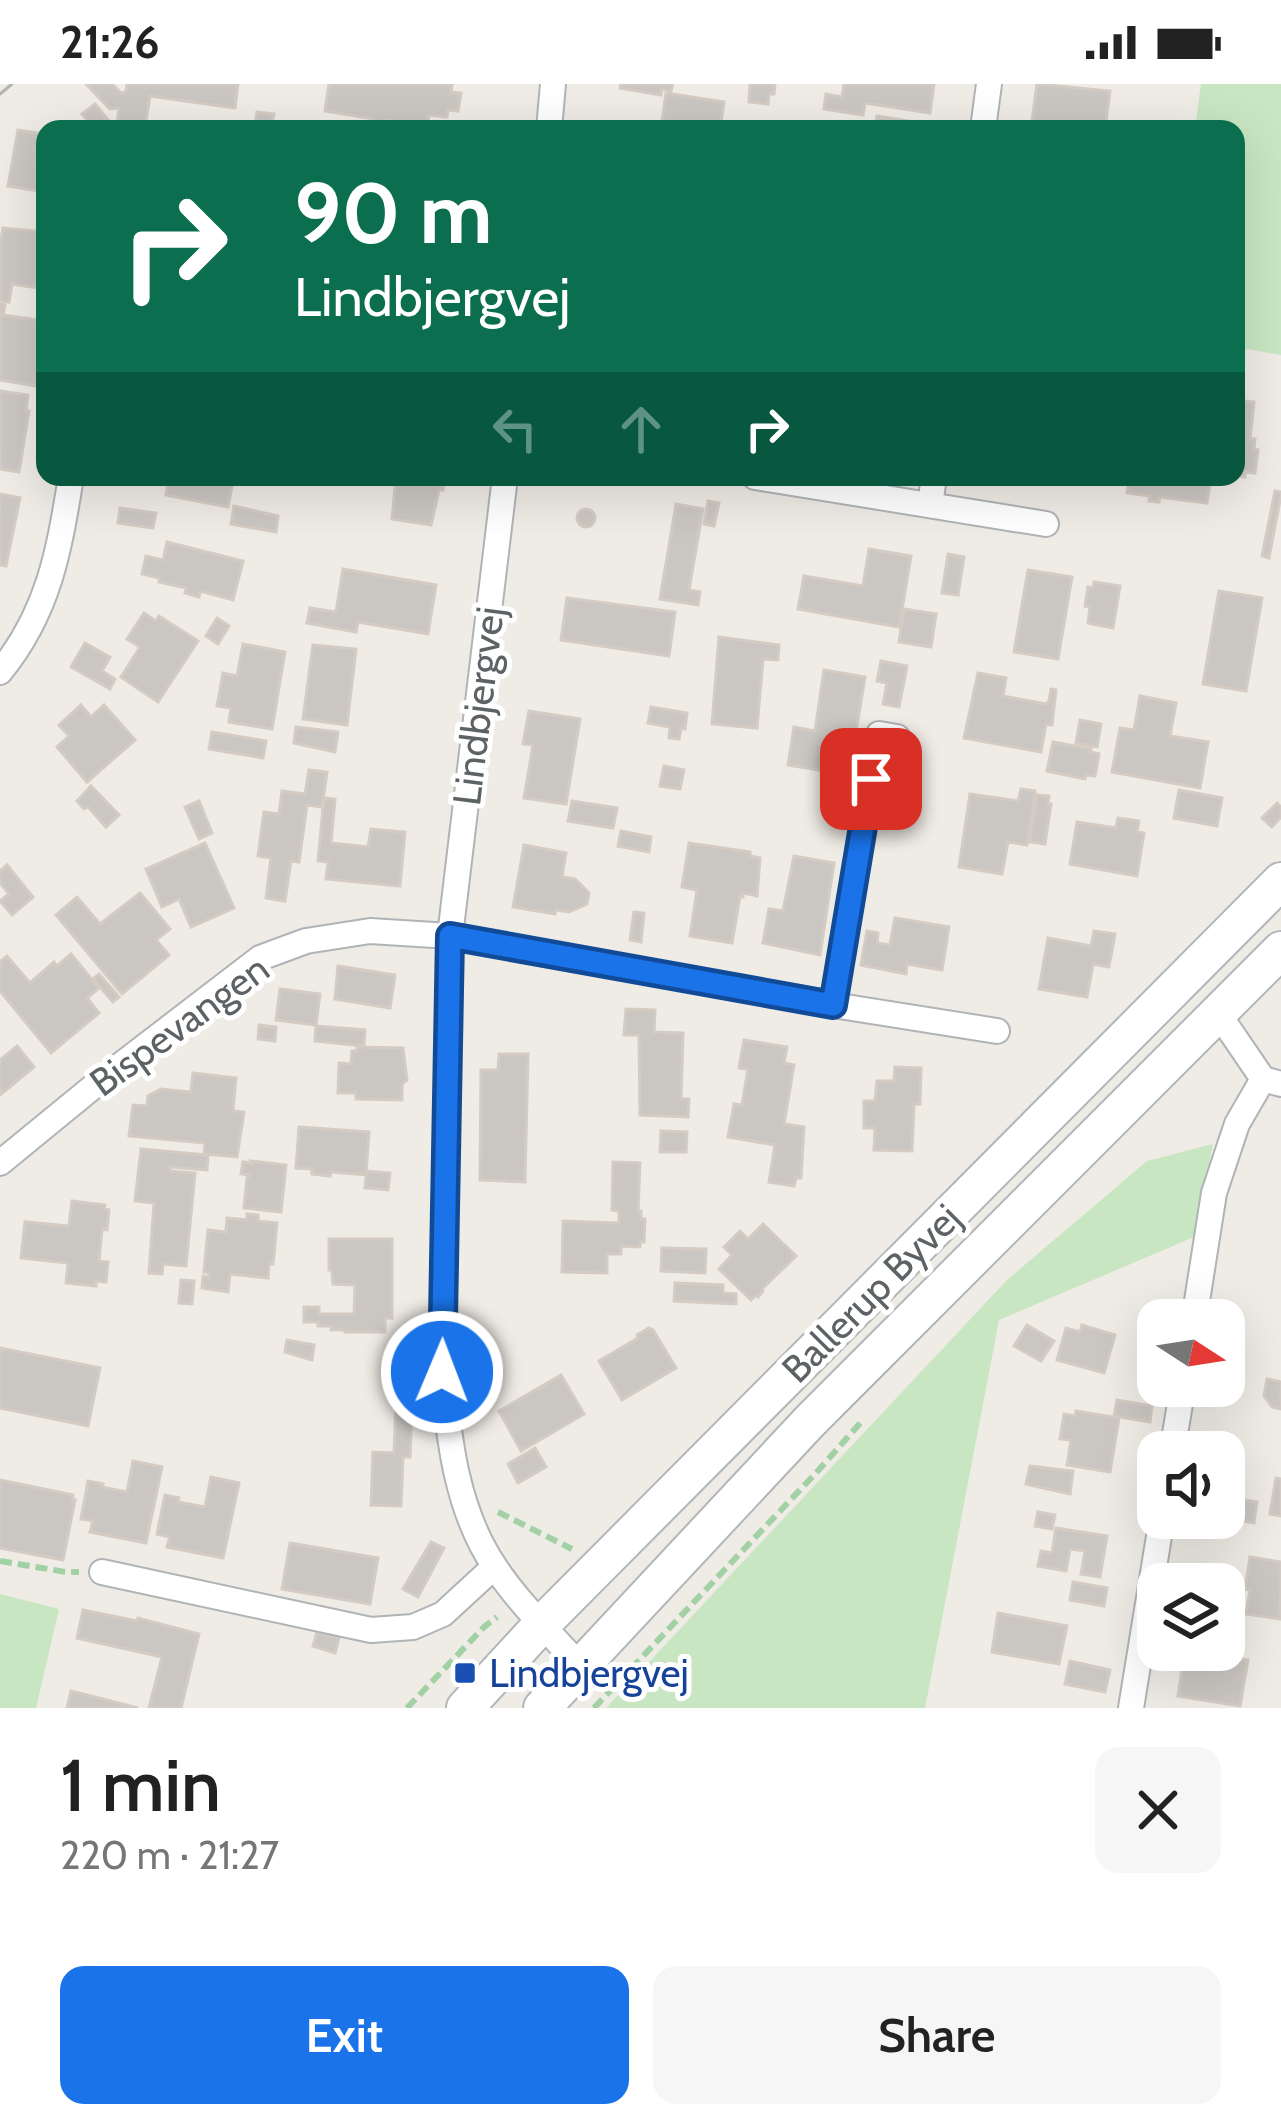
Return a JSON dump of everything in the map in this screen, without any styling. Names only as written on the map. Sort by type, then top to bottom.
[{"type":"main road","name":"Ballerup Byvej","points":[[465,1708],[542,1624],[1281,881]]},
{"type":"main road","name":"Ballerup Byvej","points":[[542,1708],[810,1421],[1281,950]]},
{"type":"street","points":[[550,120],[553,84]]},
{"type":"street","points":[[984,120],[989,84]]},
{"type":"street","points":[[0,672],[40,611],[58,556],[70,486]]},
{"type":"street","name":"Lindbjergvej","points":[[504,486],[450,936],[442,1372],[449,1443],[467,1510],[494,1567],[580,1666]]},
{"type":"street","points":[[809,486],[1046,524]]},
{"type":"street","points":[[930,506],[933,486]]},
{"type":"street","points":[[833,1005],[879,734],[898,736]]},
{"type":"street","name":"Bispevangen","points":[[0,1163],[260,958],[307,940],[370,931],[450,936]]},
{"type":"street","points":[[450,936],[997,1031]]},
{"type":"street","points":[[1197,1299],[1214,1193],[1237,1124],[1272,1081],[1218,1013]]},
{"type":"street","points":[[1131,1708],[1159,1539]]},
{"type":"street","points":[[102,1572],[371,1630],[413,1627],[442,1614],[494,1567]]},
{"type":"path","points":[[0,1561],[66,1573],[102,1572]]},
{"type":"green space","points":[[1201,84],[1281,84],[1281,355],[1245,349],[1245,120],[1196,120]]},
{"type":"green space","points":[[1213,1144],[1194,1237],[999,1320],[925,1708],[606,1708],[1007,1280],[1147,1161]]},
{"type":"green space","points":[[0,1594],[59,1609],[36,1708],[0,1708]]},
{"type":"building","points":[[86,84],[112,84],[121,93],[126,92],[127,84],[238,84],[235,108],[150,96],[146,120],[117,120],[119,108],[110,109]]},
{"type":"building","points":[[329,84],[445,84],[452,85],[451,92],[461,93],[458,111],[448,110],[447,117],[429,115],[428,120],[374,120],[325,111]]},
{"type":"building","points":[[621,84],[673,84],[671,91],[662,89],[661,95],[620,88]]},
{"type":"building","points":[[750,84],[775,84],[768,104],[749,102]]},
{"type":"building","points":[[844,84],[934,84],[930,113],[865,103],[863,115],[824,109],[826,94],[842,97]]},
{"type":"building","points":[[1037,84],[1110,91],[1106,120],[1032,120]]},
{"type":"building","points":[[666,93],[724,102],[721,120],[662,120]]},
{"type":"building","points":[[95,104],[108,120],[87,120],[82,114]]},
{"type":"building","points":[[257,112],[274,114],[273,120],[256,120]]},
{"type":"building","points":[[18,130],[36,133],[36,191],[8,186]]},
{"type":"building","points":[[3,228],[36,231],[36,288],[12,284],[9,302],[0,301]]},
{"type":"building","points":[[0,304],[5,305],[3,315],[36,320],[36,386],[0,380]]},
{"type":"building","points":[[0,391],[28,395],[19,472],[0,469]]},
{"type":"building","points":[[1245,401],[1254,402],[1250,439],[1255,439],[1258,450],[1255,473],[1245,472]]},
{"type":"building","points":[[168,486],[232,486],[228,507],[166,495]]},
{"type":"building","points":[[395,486],[444,486],[431,525],[392,519]]},
{"type":"building","points":[[1128,486],[1210,486],[1207,503],[1160,497],[1159,502],[1149,501],[1150,496],[1127,493]]},
{"type":"building","points":[[1275,491],[1281,495],[1269,558],[1262,556]]},
{"type":"building","points":[[0,494],[20,498],[6,566],[0,565]]},
{"type":"building","points":[[708,501],[719,503],[714,526],[704,524]]},
{"type":"building","points":[[676,504],[703,509],[689,590],[700,592],[698,605],[660,599]]},
{"type":"building","points":[[234,506],[278,516],[276,532],[231,524]]},
{"type":"building","points":[[120,508],[156,513],[153,528],[118,523]]},
{"type":"building","points":[[586,509],[595,518],[586,527],[577,518]]},
{"type":"building","points":[[167,542],[243,561],[233,600],[200,591],[199,597],[185,593],[186,588],[142,574],[146,556],[163,560]]},
{"type":"building","points":[[869,549],[911,556],[899,627],[798,609],[804,576],[863,586]]},
{"type":"building","points":[[948,554],[964,557],[958,595],[942,593]]},
{"type":"building","points":[[343,569],[436,585],[428,634],[358,622],[356,632],[307,623],[310,608],[336,612]]},
{"type":"building","points":[[1028,570],[1072,577],[1058,659],[1014,652]]},
{"type":"building","points":[[1094,582],[1120,586],[1113,628],[1088,623],[1090,607],[1085,606],[1088,587],[1093,588]]},
{"type":"building","points":[[1219,591],[1262,598],[1246,691],[1203,684]]},
{"type":"building","points":[[567,598],[675,612],[669,656],[561,640]]},
{"type":"building","points":[[904,609],[936,614],[931,647],[899,642]]},
{"type":"building","points":[[144,613],[156,621],[159,616],[198,641],[158,702],[121,677],[140,647],[127,639]]},
{"type":"building","points":[[217,618],[229,626],[218,644],[206,636]]},
{"type":"building","points":[[719,637],[779,645],[778,660],[763,659],[757,728],[712,724]]},
{"type":"building","points":[[85,643],[110,657],[102,671],[115,679],[110,689],[71,667]]},
{"type":"building","points":[[243,644],[285,652],[272,729],[229,722],[231,708],[217,706],[223,673],[237,676]]},
{"type":"building","points":[[313,645],[356,649],[347,725],[303,719]]},
{"type":"building","points":[[881,661],[907,666],[899,707],[883,704],[887,683],[877,681]]},
{"type":"building","points":[[824,670],[865,677],[849,775],[788,765],[794,727],[815,731]]},
{"type":"building","points":[[978,673],[1006,678],[1003,696],[1046,704],[1051,689],[1056,690],[1052,725],[1046,724],[1041,752],[964,738]]},
{"type":"building","points":[[1140,696],[1176,703],[1170,736],[1208,742],[1200,788],[1112,772],[1120,728],[1134,730]]},
{"type":"building","points":[[81,705],[91,717],[104,705],[135,740],[87,782],[57,747],[69,736],[59,725]]},
{"type":"building","points":[[651,707],[687,713],[679,739],[669,738],[670,727],[648,723]]},
{"type":"building","points":[[529,711],[580,719],[566,804],[524,798],[533,745],[523,744]]},
{"type":"building","points":[[1080,720],[1101,724],[1097,747],[1076,743]]},
{"type":"building","points":[[296,727],[338,732],[335,752],[294,743]]},
{"type":"building","points":[[212,732],[266,741],[263,758],[209,749]]},
{"type":"building","points":[[1053,742],[1099,754],[1095,776],[1085,779],[1047,771]]},
{"type":"building","points":[[664,766],[684,770],[680,789],[660,786]]},
{"type":"building","points":[[309,770],[327,772],[322,807],[307,805],[299,862],[291,861],[285,901],[266,898],[271,858],[258,856],[264,812],[279,814],[282,791],[305,794]]},
{"type":"building","points":[[91,786],[119,815],[106,827],[77,801]]},
{"type":"building","points":[[1021,789],[1035,791],[1027,845],[1008,842],[1002,874],[959,867],[970,794],[1018,801]]},
{"type":"building","points":[[1179,790],[1222,798],[1217,826],[1174,818]]},
{"type":"building","points":[[1037,795],[1049,796],[1051,804],[1045,844],[1030,842]]},
{"type":"building","points":[[324,798],[335,799],[331,843],[368,847],[371,829],[405,832],[400,886],[326,879],[328,862],[318,861]]},
{"type":"building","points":[[199,801],[212,833],[199,839],[185,807]]},
{"type":"building","points":[[572,801],[617,808],[613,828],[568,821]]},
{"type":"building","points":[[1277,803],[1281,817],[1272,827],[1262,818]]},
{"type":"building","points":[[1118,818],[1139,821],[1137,832],[1144,833],[1137,876],[1070,864],[1077,822],[1116,828]]},
{"type":"building","points":[[621,831],[651,837],[649,852],[618,846]]},
{"type":"building","points":[[205,843],[234,908],[191,927],[179,899],[162,907],[146,869]]},
{"type":"building","points":[[689,843],[750,852],[760,858],[757,896],[740,896],[732,943],[690,936],[697,890],[682,887]]},
{"type":"building","points":[[524,845],[566,853],[562,877],[575,879],[589,893],[587,904],[555,914],[513,907]]},
{"type":"building","points":[[794,856],[834,863],[820,955],[763,943],[769,909],[783,911]]},
{"type":"building","points":[[7,865],[33,897],[12,915],[0,901],[9,894],[0,883],[0,871]]},
{"type":"building","points":[[140,893],[170,929],[156,940],[169,955],[122,994],[56,915],[77,897],[100,924]]},
{"type":"building","points":[[634,912],[644,913],[641,942],[630,940]]},
{"type":"building","points":[[895,918],[949,927],[942,970],[907,964],[906,974],[861,965],[867,931],[878,933],[877,943],[890,945]]},
{"type":"building","points":[[1094,931],[1115,934],[1109,967],[1093,964],[1087,997],[1039,989],[1048,938],[1091,946]]},
{"type":"building","points":[[71,954],[99,988],[87,998],[99,1013],[51,1053],[0,991],[0,962],[7,956],[30,983]]},
{"type":"building","points":[[338,966],[395,975],[390,1008],[335,999]]},
{"type":"building","points":[[99,974],[119,997],[113,1002],[93,979]]},
{"type":"building","points":[[280,989],[320,994],[316,1025],[276,1020]]},
{"type":"building","points":[[626,1009],[655,1010],[654,1032],[683,1033],[681,1099],[689,1099],[688,1117],[640,1115],[639,1035],[624,1035]]},
{"type":"building","points":[[259,1025],[276,1027],[275,1041],[258,1039]]},
{"type":"building","points":[[316,1026],[365,1030],[364,1046],[315,1041]]},
{"type":"building","points":[[744,1040],[787,1047],[784,1063],[794,1065],[784,1124],[804,1127],[801,1178],[796,1178],[794,1186],[769,1182],[775,1145],[728,1137],[734,1104],[742,1105],[748,1069],[739,1068]]},
{"type":"building","points":[[17,1046],[34,1067],[0,1095],[0,1060]]},
{"type":"building","points":[[357,1047],[403,1048],[407,1080],[402,1084],[402,1100],[356,1099],[356,1093],[338,1093],[339,1063],[351,1064]]},
{"type":"building","points":[[499,1054],[528,1054],[525,1182],[480,1180],[481,1070],[498,1070]]},
{"type":"building","points":[[895,1067],[921,1068],[912,1151],[874,1150],[875,1128],[864,1128],[864,1101],[875,1101],[877,1081],[894,1081]]},
{"type":"building","points":[[193,1073],[236,1078],[233,1111],[244,1112],[237,1157],[204,1154],[205,1143],[129,1136],[133,1105],[147,1106],[148,1096],[161,1089],[191,1092]]},
{"type":"building","points":[[299,1127],[369,1132],[366,1175],[331,1172],[330,1176],[296,1168]]},
{"type":"building","points":[[661,1131],[687,1132],[686,1152],[660,1152]]},
{"type":"building","points":[[141,1149],[208,1155],[207,1170],[170,1167],[170,1171],[195,1173],[186,1266],[163,1264],[162,1274],[149,1273],[154,1203],[135,1201]]},
{"type":"building","points":[[243,1162],[286,1165],[281,1212],[244,1208],[250,1175],[241,1174]]},
{"type":"building","points":[[613,1162],[640,1163],[638,1211],[645,1219],[644,1242],[640,1247],[621,1246],[621,1254],[607,1254],[607,1273],[562,1272],[563,1221],[619,1223],[619,1211],[612,1210]]},
{"type":"building","points":[[367,1171],[390,1173],[388,1190],[365,1188]]},
{"type":"building","points":[[72,1201],[105,1205],[109,1210],[99,1261],[108,1262],[106,1282],[96,1281],[96,1286],[66,1283],[68,1263],[21,1258],[25,1222],[69,1226]]},
{"type":"building","points":[[247,1214],[277,1223],[268,1278],[230,1274],[228,1292],[202,1288],[203,1276],[209,1277],[204,1272],[208,1230],[226,1232],[227,1218],[247,1220]]},
{"type":"building","points":[[763,1224],[796,1256],[751,1300],[719,1269],[732,1255],[724,1247],[740,1231],[748,1239]]},
{"type":"building","points":[[329,1239],[392,1239],[392,1318],[385,1318],[385,1332],[345,1332],[304,1322],[304,1307],[319,1307],[319,1314],[354,1314],[355,1285],[333,1284]]},
{"type":"building","points":[[662,1248],[706,1249],[705,1273],[661,1271]]},
{"type":"building","points":[[181,1280],[194,1281],[192,1304],[179,1303]]},
{"type":"building","points":[[675,1283],[723,1285],[723,1293],[736,1294],[736,1304],[674,1301]]},
{"type":"building","points":[[1027,1325],[1054,1341],[1041,1361],[1014,1346]]},
{"type":"building","points":[[1082,1325],[1115,1335],[1104,1373],[1057,1360],[1066,1328],[1080,1332]]},
{"type":"building","points":[[649,1328],[676,1368],[622,1400],[599,1361]]},
{"type":"building","points":[[287,1340],[314,1345],[312,1360],[285,1352]]},
{"type":"building","points":[[0,1348],[100,1368],[88,1426],[0,1408]]},
{"type":"building","points":[[561,1375],[584,1414],[521,1451],[499,1411]]},
{"type":"building","points":[[1267,1379],[1281,1382],[1281,1409],[1272,1407],[1264,1396]]},
{"type":"building","points":[[1117,1400],[1152,1407],[1150,1422],[1114,1416]]},
{"type":"building","points":[[396,1405],[412,1405],[410,1457],[403,1457],[401,1506],[371,1505],[373,1452],[394,1453]]},
{"type":"building","points":[[1076,1411],[1119,1418],[1110,1472],[1067,1465],[1071,1440],[1060,1439],[1064,1414],[1075,1416]]},
{"type":"building","points":[[535,1448],[546,1467],[518,1483],[508,1464]]},
{"type":"building","points":[[133,1461],[162,1467],[146,1543],[90,1532],[93,1521],[81,1519],[88,1481],[127,1492]]},
{"type":"building","points":[[1030,1466],[1073,1471],[1070,1494],[1026,1484]]},
{"type":"building","points":[[211,1477],[239,1483],[223,1558],[167,1547],[170,1537],[157,1534],[165,1495],[205,1507]]},
{"type":"building","points":[[1276,1478],[1281,1479],[1281,1516],[1270,1514]]},
{"type":"building","points":[[0,1480],[73,1495],[63,1560],[0,1548]]},
{"type":"building","points":[[1245,1500],[1257,1502],[1254,1523],[1245,1522]]},
{"type":"building","points":[[1038,1512],[1055,1515],[1052,1529],[1035,1526]]},
{"type":"building","points":[[1056,1528],[1107,1536],[1100,1577],[1081,1574],[1085,1551],[1070,1549],[1066,1571],[1038,1566],[1041,1551],[1052,1553]]},
{"type":"building","points":[[431,1542],[444,1548],[418,1597],[403,1589]]},
{"type":"building","points":[[290,1543],[378,1558],[370,1604],[282,1589]]},
{"type":"building","points":[[1250,1557],[1281,1562],[1280,1619],[1246,1614],[1250,1590],[1245,1589]]},
{"type":"building","points":[[1073,1582],[1107,1588],[1104,1606],[1070,1600]]},
{"type":"building","points":[[83,1610],[199,1634],[181,1708],[149,1708],[162,1657],[77,1638]]},
{"type":"building","points":[[998,1613],[1067,1626],[1059,1664],[992,1652]]},
{"type":"building","points":[[317,1632],[339,1638],[335,1653],[313,1646]]},
{"type":"building","points":[[1248,1660],[1240,1706],[1178,1696],[1182,1671],[1245,1671]]},
{"type":"building","points":[[1070,1661],[1110,1670],[1105,1692],[1065,1684]]},
{"type":"building","points":[[71,1691],[138,1708],[67,1708]]},
{"type":"tram line","points":[[0,94],[12,84]]},
{"type":"place","name":"Lindbjergvej","points":[[465,1673]]},
{"type":"route","points":[[442,1372],[450,936],[833,1005],[871,779]]}]
